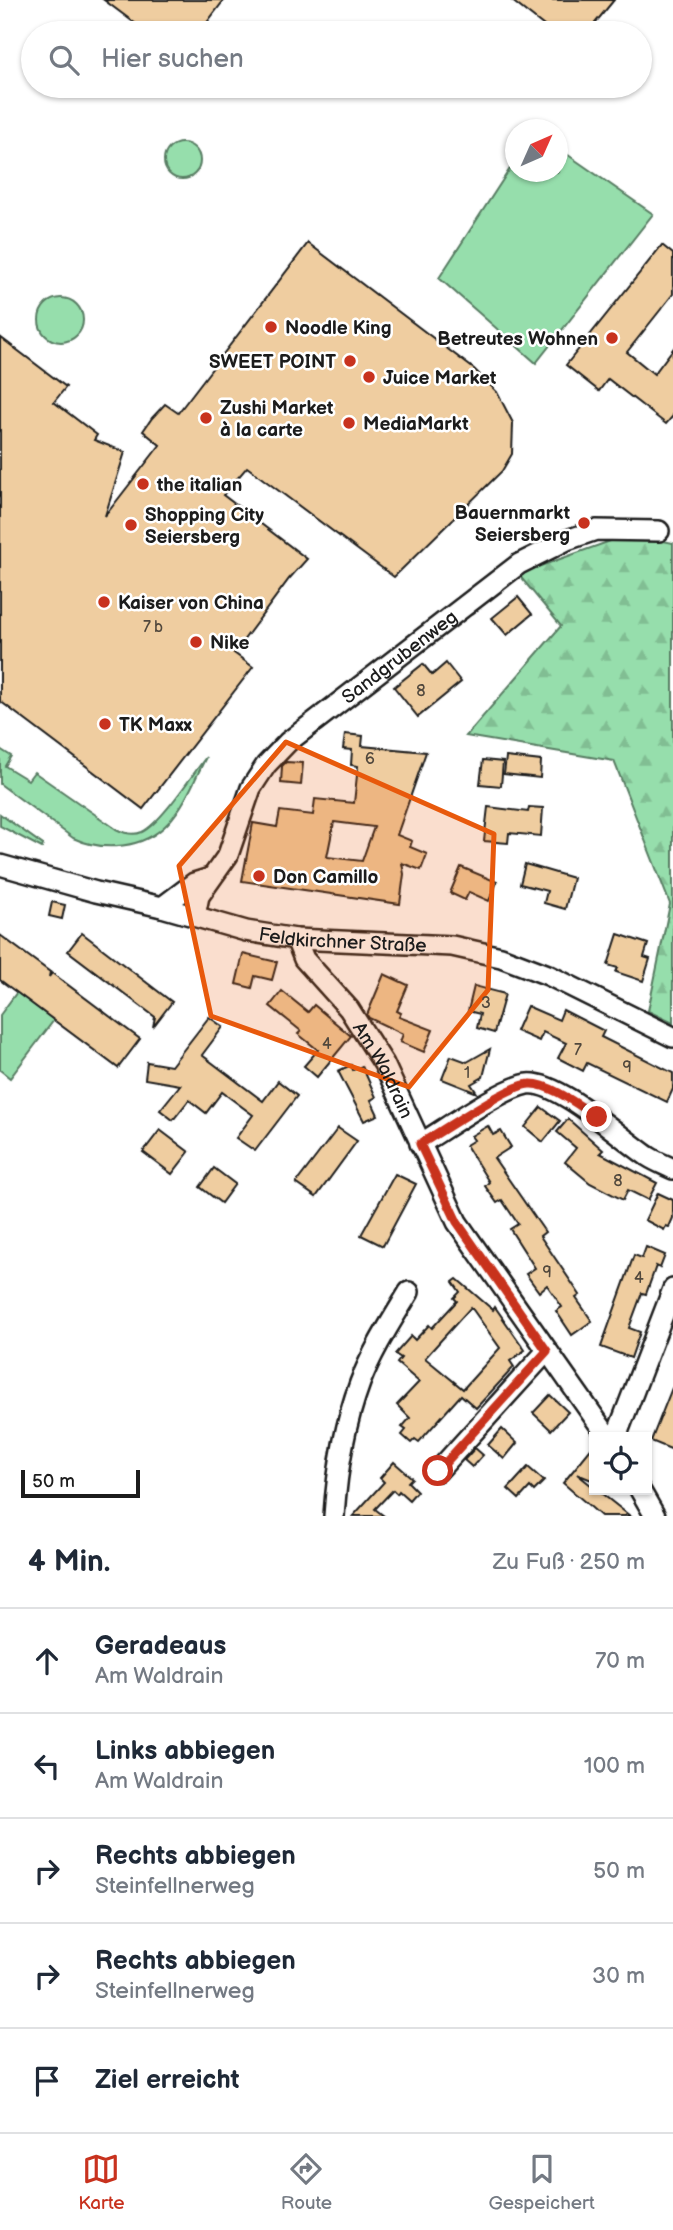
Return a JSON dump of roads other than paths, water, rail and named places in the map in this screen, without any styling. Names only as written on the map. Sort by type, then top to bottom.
[{"type":"street","name":"Sandgrubenweg","points":[[195,916],[199,896],[228,855],[251,788],[266,765],[288,742],[519,564],[567,540],[596,530],[659,531]]},
{"type":"street","name":"Feldkirchner Straße","points":[[0,864],[246,931],[296,939],[417,943],[473,950],[501,957],[548,975],[673,1037]]},
{"type":"street","points":[[162,907],[194,883],[211,878]]},
{"type":"street","name":"Am Waldrain","points":[[296,939],[304,959],[349,1009],[384,1064],[457,1222],[604,1432]]},
{"type":"street","points":[[420,1144],[512,1089],[530,1084],[547,1087],[567,1098],[651,1158],[673,1169]]},
{"type":"street","points":[[618,1432],[673,1289]]},
{"type":"street","points":[[334,1516],[337,1478],[347,1424],[360,1381],[409,1292]]},
{"type":"street","points":[[438,1471],[547,1351]]},
{"type":"street","points":[[643,1495],[655,1516]]},
{"type":"place","name":"Noodle King","points":[[271,327]]},
{"type":"place","name":"Betreutes Wohnen","points":[[612,338]]},
{"type":"place","name":"SWEET POINT","points":[[350,361]]},
{"type":"place","name":"Juice Market","points":[[369,377]]},
{"type":"place","name":"Zushi Market à la carte","points":[[206,418]]},
{"type":"place","name":"MediaMarkt","points":[[349,423]]},
{"type":"place","name":"the italian","points":[[143,484]]},
{"type":"place","name":"Bauernmarkt Seiersberg","points":[[584,523]]},
{"type":"place","name":"Shopping City Seiersberg","points":[[131,525]]},
{"type":"place","name":"Kaiser von China","points":[[104,602]]},
{"type":"place","name":"Nike","points":[[196,642]]},
{"type":"place","name":"TK Maxx","points":[[105,724]]},
{"type":"place","name":"Don Camillo","points":[[259,876]]}]
